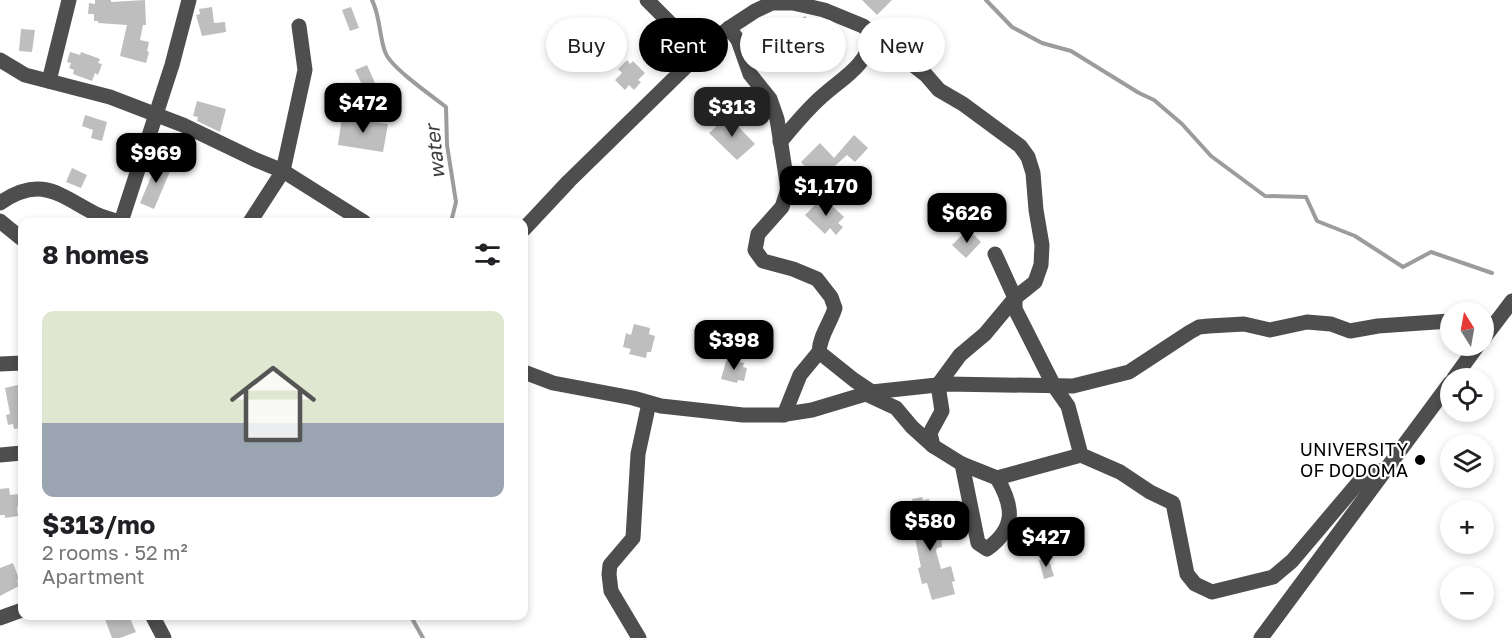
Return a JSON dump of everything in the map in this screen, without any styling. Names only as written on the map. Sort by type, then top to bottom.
[{"type":"street","points":[[49,81],[69,0]]},
{"type":"street","points":[[121,218],[172,65],[189,0]]},
{"type":"street","points":[[647,0],[665,18]]},
{"type":"street","points":[[784,415],[800,375],[819,352],[819,339],[831,321],[835,308],[831,297],[817,279],[793,269],[763,261],[755,250],[758,234],[782,207],[788,189],[777,119],[770,99],[750,74],[738,40],[729,28],[772,3],[793,3],[824,10],[858,24]]},
{"type":"street","points":[[253,218],[283,171],[305,70],[299,26]]},
{"type":"street","points":[[0,60],[25,75],[110,97],[196,130],[283,171],[358,218]]},
{"type":"street","points":[[780,142],[817,101],[858,65]]},
{"type":"street","points":[[528,225],[569,181],[681,72]]},
{"type":"street","points":[[922,72],[939,90],[963,104],[1020,146],[1028,157],[1033,173],[1041,244],[1041,265],[1035,282],[1015,298],[985,334],[960,355],[938,385],[942,411],[930,433],[933,446]]},
{"type":"street","points":[[0,203],[7,198],[36,188],[56,191],[107,218]]},
{"type":"street","points":[[18,225],[0,221],[18,236]]},
{"type":"street","points":[[995,254],[1015,298],[1015,309],[1054,386],[1068,406],[1081,455]]},
{"type":"street","points":[[1494,316],[1512,301]]},
{"type":"street","points":[[528,374],[553,383],[661,406],[724,414],[784,415],[812,410],[869,393],[938,385],[1073,386],[1129,372],[1199,327],[1244,324],[1270,330],[1307,322],[1331,324],[1344,330],[1357,330],[1378,326],[1440,322]]},
{"type":"street","points":[[819,352],[869,393],[896,408],[933,446],[962,464],[997,478],[1081,455],[1120,472],[1150,492],[1173,503],[1187,574],[1195,584],[1212,592],[1273,577],[1292,561],[1358,483],[1389,467]]},
{"type":"street","points":[[0,364],[18,363]]},
{"type":"street","points":[[1261,638],[1440,397]]},
{"type":"street","points":[[639,638],[611,591],[609,574],[610,565],[633,538],[638,454],[649,403]]},
{"type":"street","points":[[0,455],[18,453]]},
{"type":"street","points":[[962,464],[978,543],[987,549],[998,541],[1011,518],[1007,495],[997,478]]},
{"type":"street","points":[[1007,495],[1013,484],[1026,470]]},
{"type":"street","points":[[0,618],[18,611]]},
{"type":"street","points":[[155,620],[164,638]]},
{"type":"building","points":[[95,0],[111,0],[111,2],[145,0],[146,25],[143,25],[140,40],[149,42],[146,63],[120,56],[127,25],[94,21],[94,14],[88,14],[89,3],[95,4]]},
{"type":"building","points":[[862,0],[892,0],[877,15]]},
{"type":"building","points":[[212,7],[214,23],[225,22],[226,32],[202,36],[196,15],[200,14],[199,9]]},
{"type":"building","points":[[351,7],[359,28],[350,31],[342,10]]},
{"type":"building","points":[[21,29],[35,30],[32,52],[19,51]]},
{"type":"building","points":[[70,52],[80,55],[81,52],[100,59],[98,63],[102,64],[98,75],[95,73],[92,81],[73,74],[74,70],[69,68],[71,63],[67,62]]},
{"type":"building","points":[[627,60],[630,64],[633,61],[639,67],[639,72],[645,73],[638,80],[641,82],[634,90],[629,85],[625,90],[615,80],[622,73],[627,72]]},
{"type":"building","points":[[367,65],[375,83],[364,89],[355,70]]},
{"type":"building","points":[[197,101],[226,109],[220,132],[197,121],[198,117],[193,116]]},
{"type":"building","points":[[85,115],[107,122],[102,141],[91,138],[93,130],[82,126]]},
{"type":"building","points":[[728,116],[755,144],[737,160],[709,133]]},
{"type":"building","points":[[342,117],[388,124],[383,152],[338,145]]},
{"type":"building","points":[[854,135],[868,148],[855,162],[847,155],[818,181],[801,162],[820,143],[834,158]]},
{"type":"building","points":[[159,158],[167,162],[165,166],[171,169],[154,209],[140,203]]},
{"type":"building","points":[[72,168],[87,175],[81,188],[66,182]]},
{"type":"building","points":[[823,197],[844,217],[838,223],[843,227],[836,235],[830,228],[825,234],[805,215]]},
{"type":"building","points":[[968,229],[981,242],[966,258],[952,245]]},
{"type":"building","points":[[634,324],[650,328],[649,334],[655,336],[651,352],[647,352],[646,358],[629,354],[631,349],[623,347],[626,333],[631,335]]},
{"type":"building","points":[[727,358],[744,363],[743,367],[747,368],[744,381],[738,380],[737,383],[721,379]]},
{"type":"building","points":[[18,385],[18,428],[14,429],[13,424],[8,425],[6,415],[10,414],[5,388]]},
{"type":"building","points":[[9,488],[10,495],[18,494],[18,516],[5,518],[5,515],[0,515],[0,489]]},
{"type":"building","points":[[922,497],[923,500],[929,499],[933,518],[929,519],[933,538],[941,536],[942,547],[937,548],[936,551],[941,569],[951,566],[955,581],[952,582],[955,594],[932,600],[927,583],[922,584],[918,568],[921,567],[908,505],[913,504],[912,499]]},
{"type":"building","points":[[1048,557],[1054,576],[1044,579],[1039,560]]},
{"type":"building","points":[[13,563],[18,576],[18,587],[0,596],[0,568]]},
{"type":"building","points":[[105,620],[131,620],[136,632],[120,638],[112,638]]},
{"type":"waterway","name":"water","points":[[372,0],[384,48],[390,60],[413,82],[446,107],[447,145],[456,202],[452,218]]},
{"type":"waterway","points":[[986,0],[1012,27],[1042,43],[1071,51],[1154,100],[1182,124],[1211,156],[1265,196],[1306,197],[1317,221],[1355,236],[1403,267],[1431,252],[1492,273]]},
{"type":"waterway","name":"water","points":[[413,620],[423,638]]},
{"type":"place","name":"UNIVERSITY OF DODOMA","points":[[1420,460]]}]
